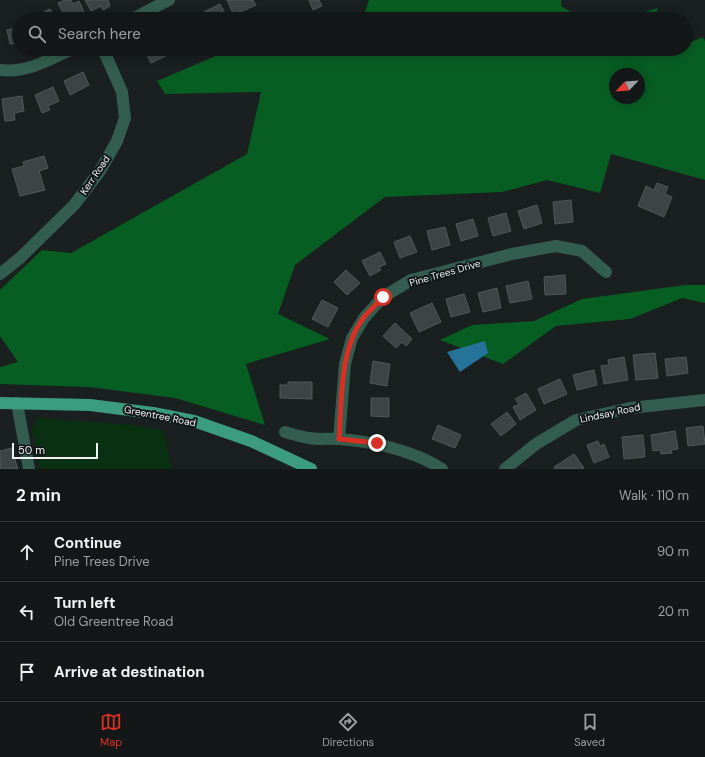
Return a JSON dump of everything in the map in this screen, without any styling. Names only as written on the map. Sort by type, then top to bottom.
[{"type":"main road","name":"Greentree Road","points":[[0,402],[90,405],[153,413],[194,422],[251,440],[311,469]]},
{"type":"street","points":[[146,12],[169,0]]},
{"type":"street","points":[[0,70],[18,70],[37,66],[58,56]]},
{"type":"street","name":"Kerr Road","points":[[0,274],[20,258],[74,205],[100,171],[117,141],[125,118],[123,99],[118,79],[106,56]]},
{"type":"street","name":"Pine Trees Drive","points":[[339,439],[344,364],[352,338],[364,318],[383,297],[411,280],[512,254],[556,246],[582,251],[606,272]]},
{"type":"street","name":"Lindsay Road","points":[[505,469],[536,444],[576,420],[630,408],[705,400]]},
{"type":"street","points":[[17,403],[29,469]]},
{"type":"street","points":[[285,432],[308,438],[339,439],[377,443],[435,464],[442,469]]},
{"type":"green space","points":[[369,0],[561,0],[561,6],[572,12],[365,12]]},
{"type":"green space","points":[[657,8],[657,12],[645,12]]},
{"type":"green space","points":[[703,37],[705,41],[705,180],[611,154],[600,193],[547,180],[502,192],[385,197],[295,265],[278,314],[330,339],[246,364],[265,425],[175,398],[89,387],[0,384],[0,367],[18,362],[0,336],[0,290],[42,250],[71,253],[247,154],[261,92],[165,94],[157,81],[216,56],[693,56],[693,41]]},
{"type":"green space","points":[[685,285],[705,285],[705,303],[682,298],[630,319],[556,326],[503,364],[440,340],[472,325],[534,321],[582,299]]},
{"type":"green space","points":[[37,418],[132,425],[163,430],[172,469],[40,469],[32,429]]},
{"type":"water","points":[[485,341],[488,353],[460,372],[447,352]]},
{"type":"building","points":[[65,0],[71,0],[73,4],[79,1],[84,12],[62,12],[58,3]]},
{"type":"building","points":[[85,0],[108,0],[110,6],[103,10],[101,6],[91,11]]},
{"type":"building","points":[[227,0],[253,0],[256,5],[241,12],[233,12]]},
{"type":"building","points":[[309,0],[319,0],[322,6],[313,10]]},
{"type":"building","points":[[220,4],[224,12],[204,12]]},
{"type":"building","points":[[50,9],[52,12],[44,12]]},
{"type":"building","points":[[12,29],[12,44],[10,44],[7,30]]},
{"type":"building","points":[[148,56],[166,56],[151,63]]},
{"type":"building","points":[[83,72],[89,85],[70,95],[64,81]]},
{"type":"building","points":[[53,87],[59,101],[48,106],[50,110],[42,113],[35,95]]},
{"type":"building","points":[[22,96],[24,111],[14,113],[15,120],[5,121],[2,99]]},
{"type":"building","points":[[44,156],[48,168],[39,171],[45,190],[20,196],[12,169],[24,166],[23,162]]},
{"type":"building","points":[[657,183],[668,187],[665,194],[672,197],[664,217],[638,206],[646,186],[654,190]]},
{"type":"building","points":[[571,200],[573,222],[555,224],[553,202]]},
{"type":"building","points":[[537,205],[542,223],[524,229],[518,211]]},
{"type":"building","points":[[506,213],[511,231],[493,236],[488,218]]},
{"type":"building","points":[[473,219],[478,236],[461,241],[456,224]]},
{"type":"building","points":[[445,227],[450,245],[432,250],[427,231]]},
{"type":"building","points":[[410,236],[417,252],[400,258],[394,242]]},
{"type":"building","points":[[380,252],[386,264],[379,267],[381,270],[370,276],[362,261]]},
{"type":"building","points":[[346,270],[360,283],[347,295],[334,282]]},
{"type":"building","points":[[565,275],[566,294],[545,295],[544,277]]},
{"type":"building","points":[[528,281],[532,299],[510,303],[506,286]]},
{"type":"building","points":[[497,288],[501,308],[483,312],[478,293]]},
{"type":"building","points":[[464,294],[470,312],[451,317],[446,299]]},
{"type":"building","points":[[322,300],[338,308],[328,327],[312,319]]},
{"type":"building","points":[[432,303],[441,322],[419,332],[410,313]]},
{"type":"building","points":[[395,323],[412,339],[406,346],[402,342],[396,348],[383,336]]},
{"type":"building","points":[[655,353],[658,378],[636,380],[633,355]]},
{"type":"building","points":[[624,357],[628,380],[604,384],[601,366],[609,365],[608,360]]},
{"type":"building","points":[[686,357],[688,373],[667,376],[665,359]]},
{"type":"building","points":[[373,361],[390,364],[387,386],[370,383]]},
{"type":"building","points":[[594,370],[597,385],[577,390],[573,375]]},
{"type":"building","points":[[560,379],[567,394],[544,404],[538,389]]},
{"type":"building","points":[[288,382],[312,382],[312,399],[280,398],[280,385],[288,385]]},
{"type":"building","points":[[526,393],[536,410],[520,420],[513,407],[519,404],[515,399]]},
{"type":"building","points":[[371,398],[389,398],[389,417],[371,416]]},
{"type":"building","points":[[507,412],[516,424],[501,436],[491,424]]},
{"type":"building","points":[[438,425],[461,435],[455,448],[432,439]]},
{"type":"building","points":[[703,426],[705,444],[688,446],[686,428]]},
{"type":"building","points":[[675,431],[678,449],[671,450],[672,453],[661,454],[660,450],[653,451],[651,435]]},
{"type":"building","points":[[643,435],[645,457],[624,459],[622,437]]},
{"type":"building","points":[[598,441],[600,446],[604,444],[609,457],[594,463],[587,445]]},
{"type":"building","points":[[11,448],[18,469],[0,469],[0,451]]},
{"type":"building","points":[[574,454],[584,468],[555,469],[554,467]]},
{"type":"route","points":[[377,443],[339,439],[344,364],[352,338],[364,318],[383,297]]}]
